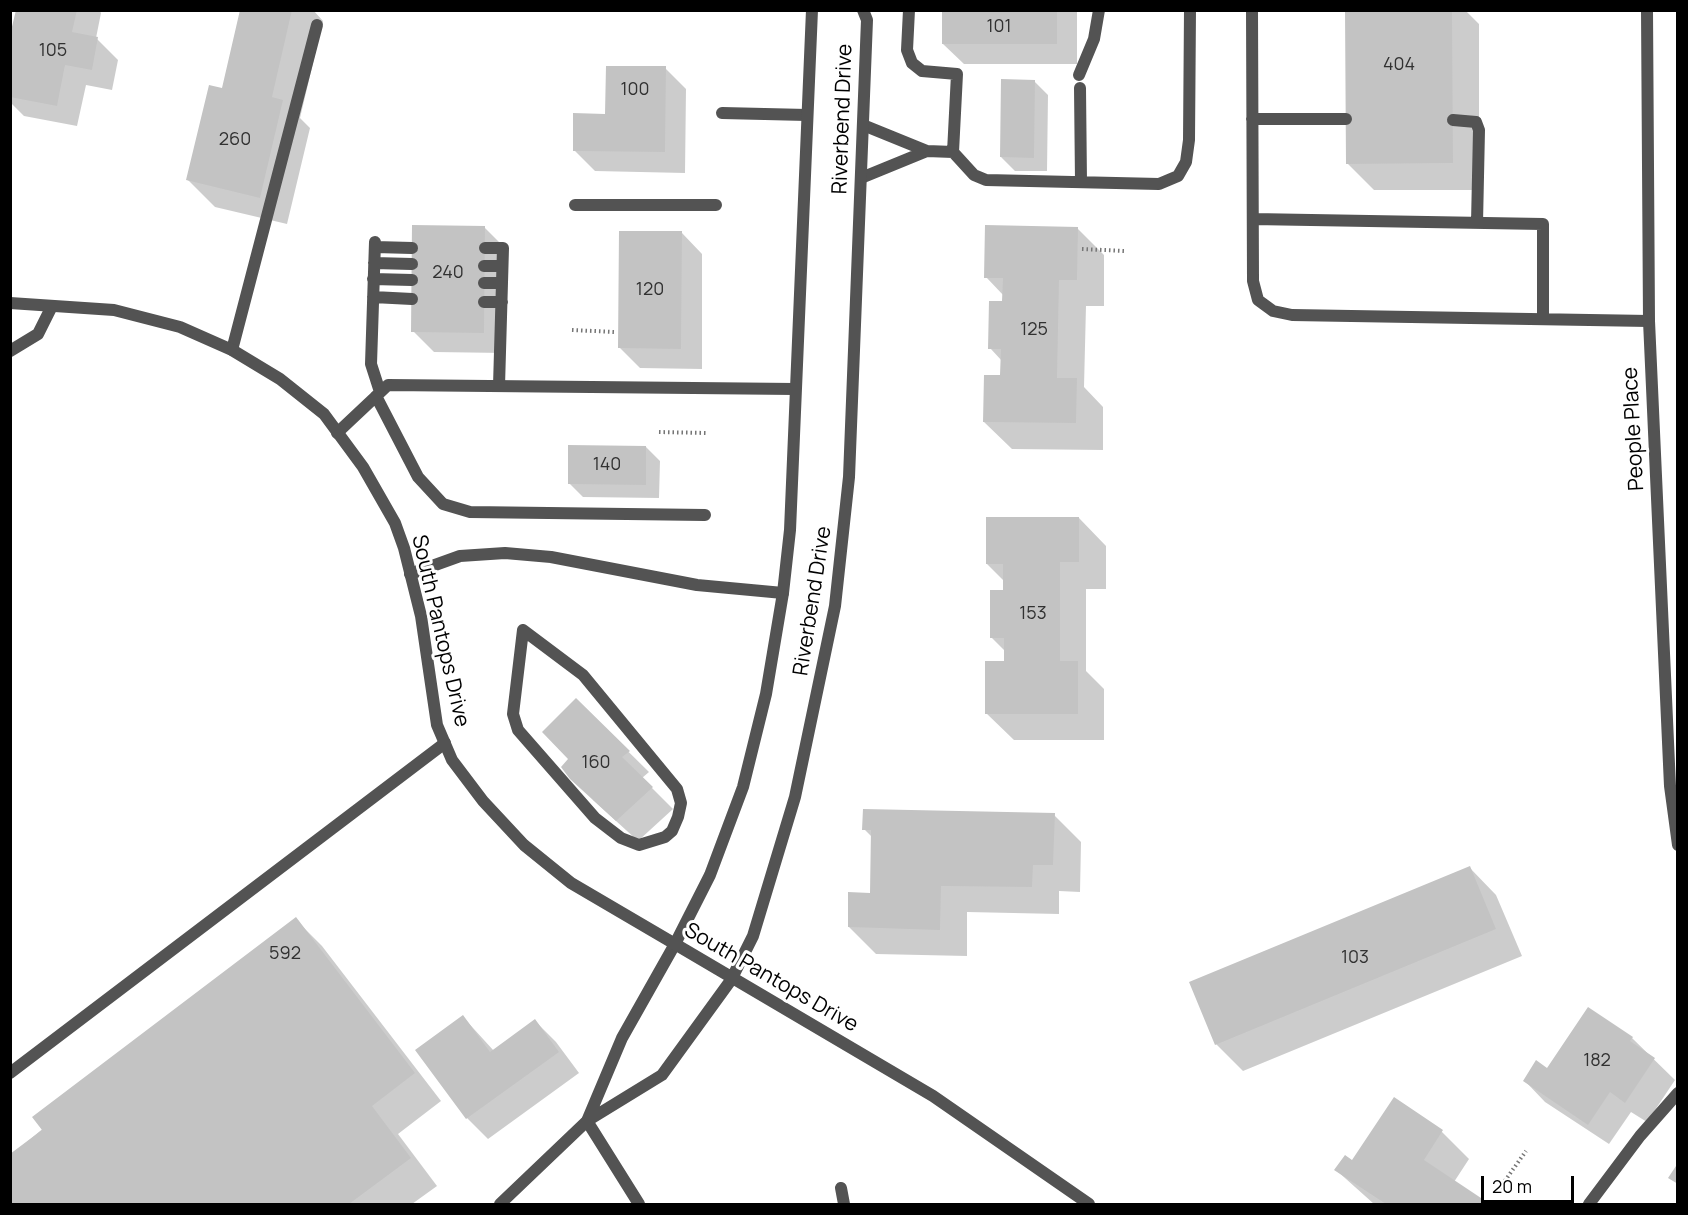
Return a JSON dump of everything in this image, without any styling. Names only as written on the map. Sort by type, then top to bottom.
[{"type":"street","name":"Riverbend Drive","points":[[587,1121],[622,1038],[675,945],[710,875],[743,787],[766,694],[783,593],[790,530],[812,10]]},
{"type":"street","name":"Riverbend Drive","points":[[500,1204],[587,1121],[662,1075],[731,980],[753,936],[795,797],[835,606],[849,477],[867,21],[863,10]]},
{"type":"street","points":[[909,10],[907,50],[912,63],[922,71],[957,74],[953,152],[974,175],[986,180],[1159,184],[1178,176],[1186,162],[1189,140],[1190,10]]},
{"type":"street","points":[[1079,75],[1094,39],[1099,10]]},
{"type":"street","points":[[1252,10],[1253,281],[1258,300],[1273,312],[1292,315],[1649,321]]},
{"type":"street","name":"People Place","points":[[1647,10],[1649,321],[1670,776],[1677,845]]},
{"type":"street","points":[[232,350],[317,25]]},
{"type":"street","points":[[1080,88],[1081,182]]},
{"type":"street","points":[[722,113],[807,115]]},
{"type":"street","points":[[1252,119],[1346,119]]},
{"type":"street","points":[[1453,120],[1476,122],[1479,130],[1477,223]]},
{"type":"street","points":[[863,124],[927,151],[953,152]]},
{"type":"street","points":[[861,178],[927,151]]},
{"type":"street","points":[[575,205],[716,205]]},
{"type":"street","points":[[1253,219],[1543,224],[1543,319]]},
{"type":"street","points":[[412,248],[375,244],[371,363],[378,394],[418,477],[443,504],[470,512],[705,515]]},
{"type":"street","points":[[484,248],[503,248],[499,386]]},
{"type":"street","points":[[374,262],[412,264]]},
{"type":"street","points":[[484,266],[502,266]]},
{"type":"street","points":[[373,279],[412,280]]},
{"type":"street","points":[[484,283],[502,283]]},
{"type":"street","points":[[373,297],[412,299]]},
{"type":"street","points":[[484,302],[502,302]]},
{"type":"street","name":"South Pantops Drive","points":[[10,303],[114,310],[180,327],[232,350],[280,379],[324,414],[363,467],[394,523],[421,616],[435,715],[452,760],[483,801],[524,844],[571,883],[731,980],[933,1096],[1089,1204]]},
{"type":"street","points":[[10,351],[38,334],[52,306]]},
{"type":"street","points":[[338,433],[388,385],[795,389]]},
{"type":"street","points":[[410,574],[460,556],[505,553],[551,557],[697,585],[783,593]]},
{"type":"street","points":[[523,630],[583,675],[677,789],[681,803],[672,831],[652,843],[627,843],[595,818],[518,730],[513,714],[523,630]]},
{"type":"street","points":[[10,1073],[445,743]]},
{"type":"street","points":[[1589,1204],[1640,1136],[1677,1093]]},
{"type":"street","points":[[587,1121],[639,1204]]},
{"type":"street","points":[[842,1188],[844,1204]]},
{"type":"path","points":[[1082,249],[1125,251]]},
{"type":"path","points":[[572,330],[615,332]]},
{"type":"path","points":[[659,432],[706,433]]},
{"type":"path","points":[[1497,1192],[1526,1150]]},
{"type":"building","points":[[16,10],[77,10],[72,32],[98,37],[92,70],[65,65],[57,106],[10,97],[10,35]]},
{"type":"building","points":[[240,10],[292,10],[272,97],[283,100],[260,198],[186,180],[209,85],[222,88]]},
{"type":"building","points":[[942,10],[1057,10],[1057,44],[942,44]]},
{"type":"building","points":[[1345,10],[1452,10],[1453,163],[1346,164]]},
{"type":"building","points":[[606,66],[666,66],[665,152],[573,151],[573,113],[605,114]]},
{"type":"building","points":[[1001,79],[1035,80],[1034,158],[1000,157]]},
{"type":"building","points":[[412,225],[485,226],[484,333],[411,332]]},
{"type":"building","points":[[985,225],[1078,227],[1077,280],[1059,280],[1057,378],[1077,378],[1076,423],[983,422],[984,375],[1000,375],[1001,349],[988,349],[989,301],[1002,301],[1003,278],[984,278]]},
{"type":"building","points":[[619,231],[682,231],[681,349],[618,348]]},
{"type":"building","points":[[568,445],[646,446],[646,485],[568,484]]},
{"type":"building","points":[[986,517],[1079,517],[1079,562],[1060,562],[1060,661],[1078,661],[1078,714],[985,714],[985,661],[1004,661],[1004,638],[990,638],[990,590],[1003,590],[1003,564],[986,564]]},
{"type":"building","points":[[576,698],[630,751],[622,757],[653,787],[616,821],[570,779],[561,767],[568,759],[542,732]]},
{"type":"building","points":[[863,809],[1055,813],[1053,865],[1033,865],[1032,887],[941,886],[940,930],[848,927],[848,892],[870,893],[871,830],[862,830]]},
{"type":"building","points":[[1470,866],[1496,929],[1215,1045],[1189,982]]},
{"type":"building","points":[[296,917],[415,1073],[372,1106],[411,1158],[349,1204],[10,1204],[10,1154],[42,1130],[32,1117]]},
{"type":"building","points":[[1588,1007],[1633,1037],[1630,1041],[1655,1058],[1625,1103],[1610,1092],[1588,1125],[1523,1081],[1536,1060],[1547,1068]]},
{"type":"building","points":[[463,1015],[490,1052],[535,1019],[559,1052],[466,1119],[415,1050]]},
{"type":"building","points":[[1394,1097],[1443,1130],[1424,1160],[1490,1204],[1386,1204],[1334,1170],[1345,1155],[1352,1160]]},
{"type":"building","points":[[1678,1163],[1678,1184],[1668,1178]]}]
